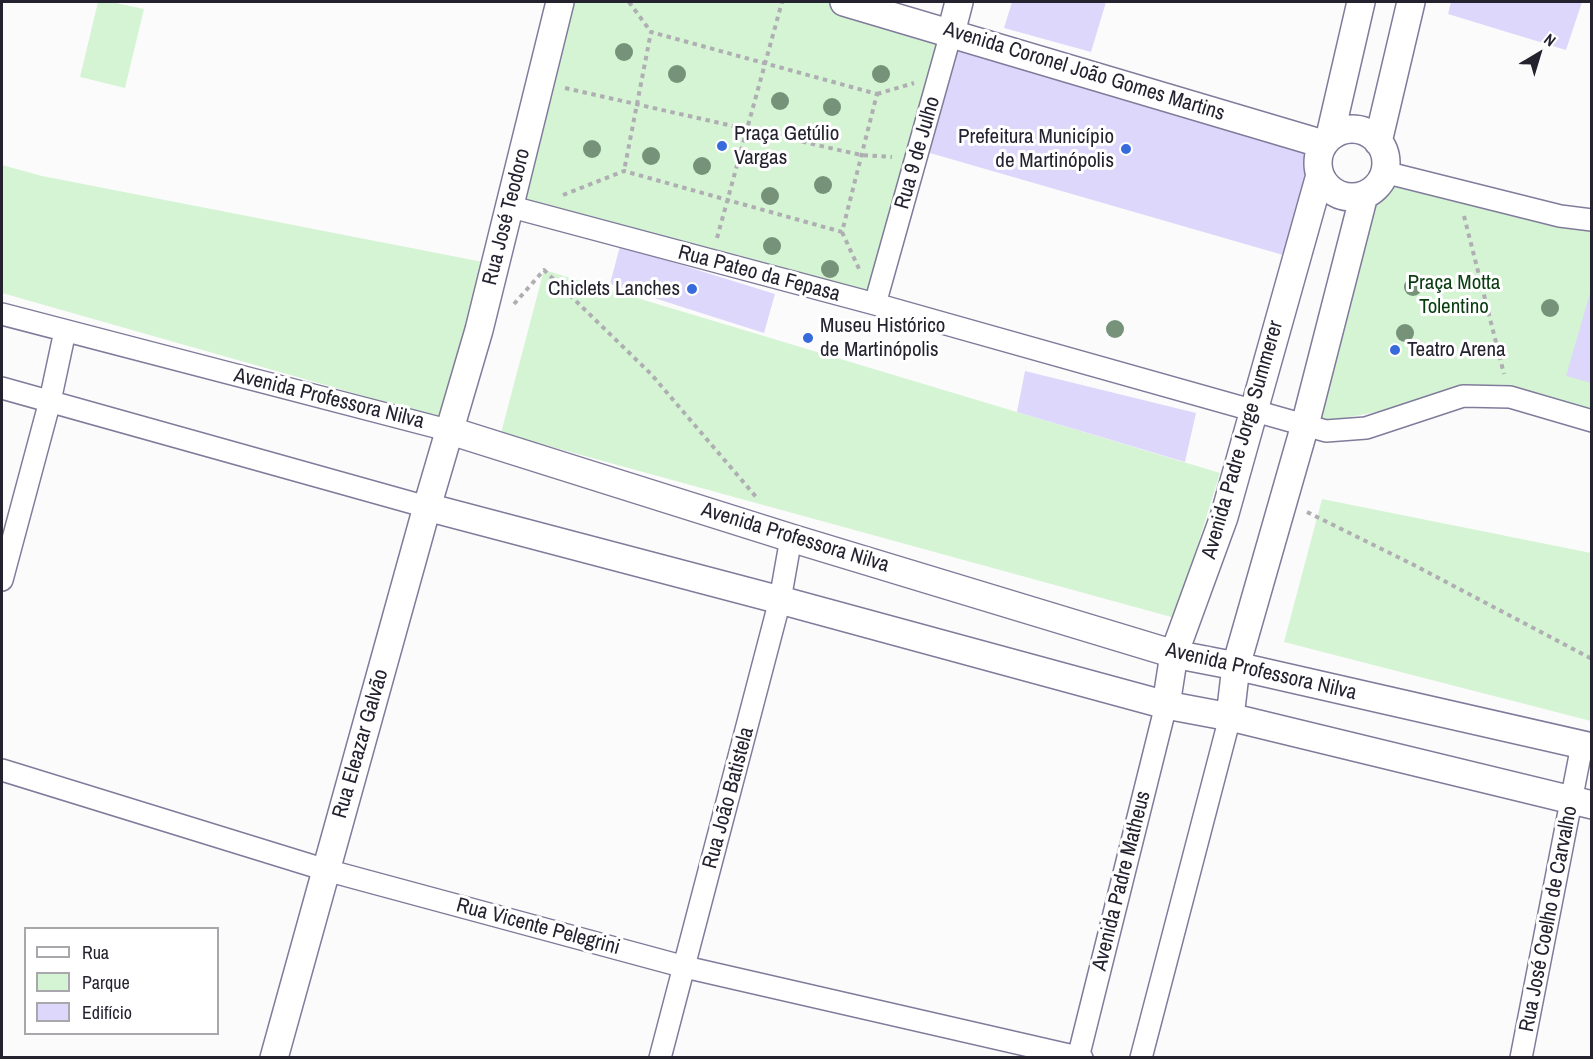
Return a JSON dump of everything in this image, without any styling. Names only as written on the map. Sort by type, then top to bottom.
[{"type":"street","name":"Rua José Teodoro","points":[[451,431],[479,330],[517,208],[541,81],[560,2]]},
{"type":"street","name":"Avenida Coronel João Gomes Martins","points":[[844,2],[1327,140]]},
{"type":"street","name":"Rua 9 de Julho","points":[[875,304],[959,2]]},
{"type":"street","points":[[1327,140],[1340,131],[1350,129],[1370,134],[1384,151],[1386,162],[1380,182],[1364,195],[1342,196],[1325,184],[1318,164],[1327,140],[1361,2]]},
{"type":"street","points":[[1378,142],[1411,2]]},
{"type":"street","points":[[1384,172],[1560,216],[1592,220]]},
{"type":"street","name":"Avenida Padre Jorge Summerer","points":[[1166,705],[1174,654],[1224,517],[1320,174]]},
{"type":"street","points":[[1141,1058],[1230,717],[1236,666],[1285,502],[1364,195]]},
{"type":"street","name":"Rua Pateo da Fepasa","points":[[517,208],[710,262],[875,304],[1326,431],[1366,428],[1463,396],[1510,397],[1592,421]]},
{"type":"street","name":"Avenida Professora Nilva","points":[[2,314],[451,431],[791,538],[1174,654],[1587,746]]},
{"type":"street","points":[[2,580],[50,401],[65,332]]},
{"type":"street","points":[[2,388],[427,507],[1166,705],[1230,717],[1582,803]]},
{"type":"street","name":"Rua Eleazar Galvão","points":[[274,1058],[427,507],[451,431]]},
{"type":"street","name":"Rua João Batistela","points":[[660,1058],[780,600],[791,538]]},
{"type":"street","name":"Avenida Padre Matheus","points":[[1079,1057],[1166,705]]},
{"type":"street","name":"Rua José Coelho de Carvalho","points":[[1521,1058],[1582,803],[1587,746]]},
{"type":"street","name":"Rua Vicente Pelegrini","points":[[2,770],[326,870],[685,967],[1079,1057]]},
{"type":"path","points":[[628,2],[651,32],[877,94],[940,74]]},
{"type":"path","points":[[710,262],[782,2]]},
{"type":"path","points":[[624,171],[651,32]]},
{"type":"path","points":[[541,81],[861,155]]},
{"type":"path","points":[[517,208],[624,171],[842,232],[877,94]]},
{"type":"path","points":[[1458,192],[1510,397]]},
{"type":"path","points":[[479,330],[516,302],[544,270],[651,374],[760,501]]},
{"type":"path","points":[[1285,502],[1412,564],[1592,658]]},
{"type":"green space","points":[[98,2],[111,2],[144,9],[125,88],[80,77]]},
{"type":"green space","name":"Praça Getúlio Vargas","points":[[560,2],[844,2],[951,33],[875,304],[508,206]]},
{"type":"green space","points":[[2,165],[42,176],[488,263],[445,419],[2,293]]},
{"type":"green space","name":"Praça Motta Tolentino","points":[[1384,172],[1591,222],[1591,421],[1463,396],[1306,425]]},
{"type":"green space","points":[[544,270],[1220,473],[1175,618],[501,433]]},
{"type":"green space","points":[[1322,499],[1591,553],[1591,721],[1284,642]]},
{"type":"building","points":[[1012,2],[1106,2],[1091,52],[1004,28]]},
{"type":"building","points":[[1451,2],[1582,2],[1566,50],[1448,14]]},
{"type":"building","name":"Prefeitura Município de Martinópolis","points":[[951,33],[1323,144],[1290,257],[930,153]]},
{"type":"building","name":"Chiclets Lanches","points":[[620,246],[775,294],[764,333],[610,284]]},
{"type":"building","points":[[1592,286],[1592,383],[1566,376]]},
{"type":"building","points":[[1025,371],[1196,413],[1185,462],[1017,412]]},
{"type":"place","name":"Praça Getúlio Vargas","points":[[722,146]]},
{"type":"place","name":"Prefeitura Município de Martinópolis","points":[[1126,149]]},
{"type":"place","name":"Chiclets Lanches","points":[[692,289]]},
{"type":"place","name":"Museu Histórico de Martinópolis","points":[[808,338]]},
{"type":"place","name":"Teatro Arena","points":[[1395,350]]}]
